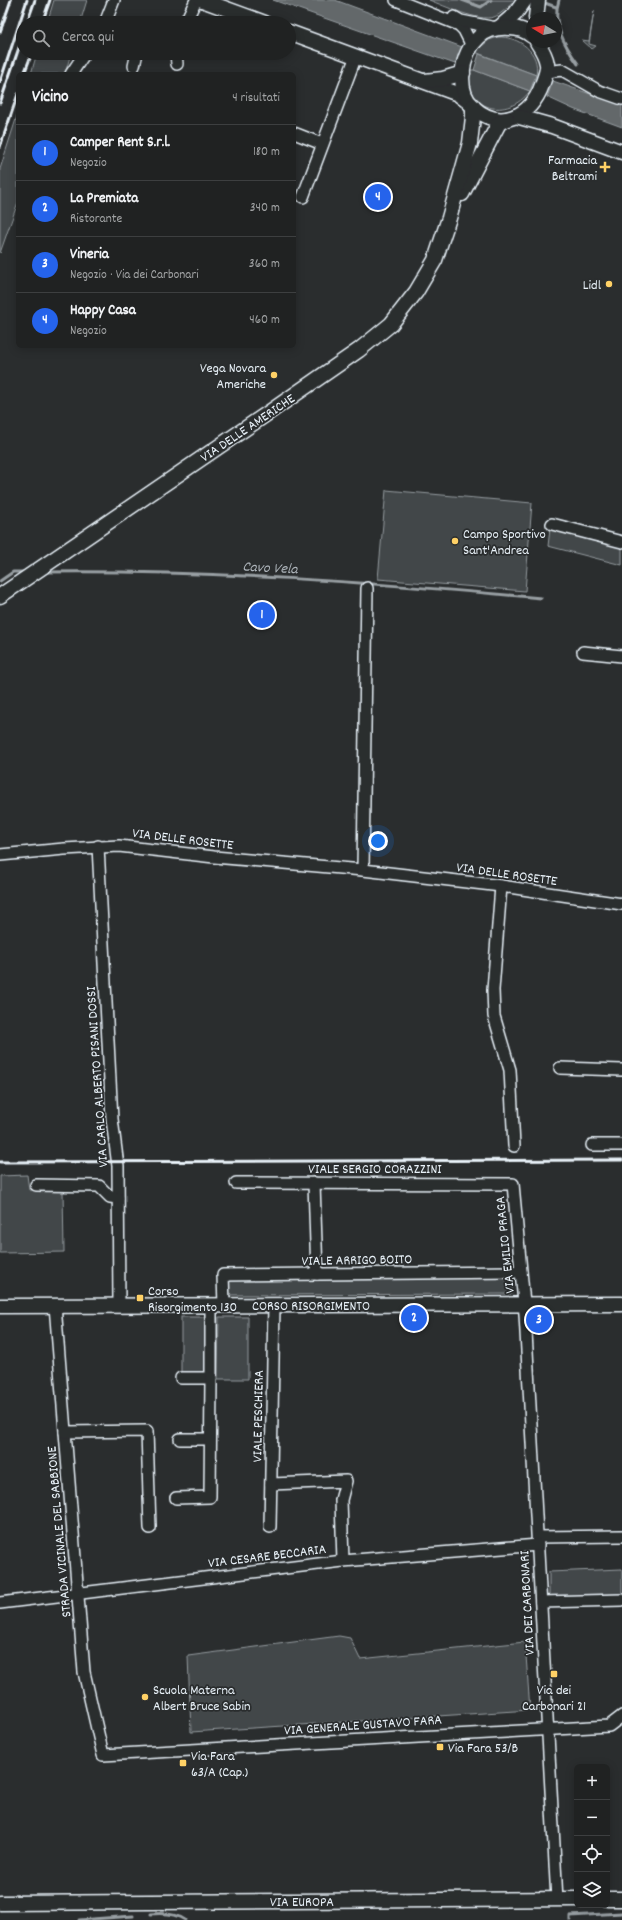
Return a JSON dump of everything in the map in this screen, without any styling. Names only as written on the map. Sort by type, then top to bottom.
[{"type":"main road","points":[[202,0],[223,4],[250,16]]},
{"type":"main road","points":[[472,105],[462,84],[463,71],[471,48],[478,38],[498,28],[515,14],[534,6]]},
{"type":"main road","points":[[498,28],[515,28],[526,33]]},
{"type":"main road","points":[[296,35],[458,94],[488,116],[511,118],[552,126],[622,152]]},
{"type":"main road","points":[[542,48],[547,64],[538,96],[539,106],[552,126]]},
{"type":"main road","points":[[424,81],[443,79],[463,71]]},
{"type":"main road","name":"VIA DELLE AMERICHE","points":[[450,218],[499,123],[529,108],[538,96]]},
{"type":"main road","name":"VIA DELLE AMERICHE","points":[[0,596],[359,350],[391,324],[416,292],[436,260],[450,218],[470,143],[473,117],[472,105]]},
{"type":"main road","name":"CORSO RISORGIMENTO","points":[[0,1306],[622,1304]]},
{"type":"main road","name":"VIA EUROPA","points":[[0,1903],[574,1899]]},
{"type":"main road","points":[[610,1899],[622,1899]]},
{"type":"main road","name":"VIA EUROPA","points":[[0,1900],[26,1902]]},
{"type":"street","points":[[108,16],[114,0]]},
{"type":"street","points":[[188,16],[196,0]]},
{"type":"street","points":[[396,0],[459,25],[464,30],[471,48]]},
{"type":"street","points":[[409,0],[461,21],[498,28]]},
{"type":"street","points":[[303,197],[356,56]]},
{"type":"street","points":[[72,72],[80,60]]},
{"type":"street","points":[[134,66],[135,60]]},
{"type":"street","points":[[545,75],[562,70],[599,91],[622,99]]},
{"type":"street","points":[[296,134],[322,144]]},
{"type":"street","points":[[552,524],[622,542]]},
{"type":"street","points":[[363,870],[366,588]]},
{"type":"street","points":[[583,652],[622,656]]},
{"type":"street","name":"VIA DELLE ROSETTE","points":[[0,855],[98,846],[119,846],[214,858],[363,870],[501,886],[622,904]]},
{"type":"street","name":"VIA CARLO ALBERTO PISANI DOSSI","points":[[98,846],[112,1119],[117,1149],[119,1305]]},
{"type":"street","points":[[501,886],[493,990],[494,1016],[510,1070],[514,1146]]},
{"type":"street","points":[[560,1068],[622,1070]]},
{"type":"street","points":[[592,1146],[622,1145]]},
{"type":"street","name":"VIALE SERGIO CORAZZINI","points":[[236,1183],[512,1184]]},
{"type":"street","points":[[314,1183],[317,1274]]},
{"type":"street","name":"VIA EMILIO PRAGA","points":[[512,1184],[524,1304]]},
{"type":"street","points":[[36,1185],[99,1186],[110,1197],[118,1198]]},
{"type":"street","name":"VIALE ARRIGO BOITO","points":[[217,1305],[223,1276],[521,1272]]},
{"type":"street","name":"VIA DEI CARBONARI","points":[[524,1304],[557,1900]]},
{"type":"street","name":"STRADA VICINALE DEL SABBIONE","points":[[55,1305],[84,1672],[103,1755]]},
{"type":"street","points":[[176,1498],[210,1497],[211,1378],[217,1305]]},
{"type":"street","name":"VIALE PESCHIERA","points":[[270,1527],[274,1305]]},
{"type":"street","points":[[181,1378],[211,1378]]},
{"type":"street","points":[[65,1432],[147,1431],[150,1528]]},
{"type":"street","points":[[180,1439],[210,1439]]},
{"type":"street","points":[[271,1484],[346,1481],[341,1500],[343,1561]]},
{"type":"street","name":"VIA CESARE BECCARIA","points":[[0,1603],[343,1561],[538,1541],[622,1536]]},
{"type":"street","points":[[541,1602],[622,1600]]},
{"type":"street","name":"VIA GENERALE GUSTAVO FARA","points":[[103,1755],[609,1726],[622,1716]]},
{"type":"shaded area","points":[[54,0],[87,0],[82,16],[49,16]]},
{"type":"shaded area","points":[[273,0],[335,0],[462,47],[455,64]]},
{"type":"shaded area","points":[[429,0],[514,0],[514,2],[497,16],[487,18],[462,13]]},
{"type":"shaded area","points":[[594,11],[589,44],[596,46],[592,49],[582,40],[589,41]]},
{"type":"shaded area","points":[[498,37],[506,37],[513,39],[526,47],[535,59],[537,67],[536,75],[475,52],[489,40]]},
{"type":"shaded area","points":[[479,54],[536,75],[530,91],[474,70]]},
{"type":"shaded area","points":[[35,60],[69,60],[66,72],[32,72]]},
{"type":"shaded area","points":[[469,70],[474,70],[530,91],[521,100],[510,106],[500,108],[489,107],[480,103],[474,95],[470,84]]},
{"type":"shaded area","points":[[553,81],[622,105],[622,127],[573,109],[547,97]]},
{"type":"shaded area","points":[[16,119],[16,208],[0,253],[0,169]]},
{"type":"shaded area","name":"Campo Sportivo Sant'Andrea","points":[[386,490],[532,503],[525,591],[378,579]]},
{"type":"shaded area","points":[[550,529],[622,548],[622,565],[548,546]]},
{"type":"shaded area","points":[[27,1175],[29,1190],[63,1191],[64,1252],[0,1253],[0,1176]]},
{"type":"shaded area","points":[[506,1276],[512,1283],[512,1294],[226,1295],[229,1277]]},
{"type":"shaded area","points":[[181,1317],[205,1317],[205,1373],[181,1373]]},
{"type":"shaded area","points":[[219,1317],[248,1317],[248,1379],[218,1379]]},
{"type":"shaded area","points":[[622,1569],[622,1598],[549,1600],[549,1572]]},
{"type":"shaded area","points":[[339,1636],[350,1638],[360,1659],[525,1642],[530,1710],[191,1732],[188,1656]]},
{"type":"waterway","points":[[462,0],[481,7],[491,0]]},
{"type":"waterway","points":[[559,0],[557,9],[558,26],[568,50],[578,64]]},
{"type":"waterway","points":[[542,2],[556,7]]},
{"type":"waterway","name":"Cavo Vela","points":[[0,581],[13,572],[26,572]]},
{"type":"waterway","name":"Cavo Vela","points":[[45,572],[231,575],[417,587],[541,598]]},
{"type":"waterway","points":[[570,1920],[570,1916],[622,1913]]},
{"type":"waterway","points":[[151,1914],[169,1914],[185,1920]]},
{"type":"waterway","points":[[79,1920],[133,1916]]},
{"type":"railway","points":[[0,32],[11,0]]},
{"type":"railway","points":[[22,16],[27,0]]},
{"type":"railway","points":[[29,16],[35,0]]},
{"type":"railway","points":[[44,16],[50,0]]},
{"type":"railway","points":[[0,82],[16,33]]},
{"type":"railway","points":[[0,103],[16,56]]},
{"type":"railway","points":[[25,72],[29,60]]},
{"type":"railway","points":[[0,147],[16,100]]},
{"type":"railway","points":[[0,1162],[622,1160]]},
{"type":"place","name":"Farmacia Beltrami","points":[[605,167]]},
{"type":"place","name":"Happy Casa","points":[[378,197]]},
{"type":"place","name":"Lidl","points":[[609,284]]},
{"type":"place","name":"Vega Novara Americhe","points":[[274,375]]},
{"type":"place","name":"Campo Sportivo Sant'Andrea","points":[[455,541]]},
{"type":"place","name":"Camper Rent S.r.l.","points":[[262,615]]},
{"type":"place","name":"Corso Risorgimento 130","points":[[140,1298]]},
{"type":"place","name":"La Premiata","points":[[414,1318]]},
{"type":"place","name":"Vineria","points":[[539,1320]]},
{"type":"place","name":"Via dei Carbonari 21","points":[[554,1674]]},
{"type":"place","name":"Scuola Materna Albert Bruce Sabin","points":[[145,1697]]},
{"type":"place","name":"Via Fara 53/B","points":[[440,1747]]},
{"type":"place","name":"Via Fara 63/A (Cap.)","points":[[183,1763]]}]
